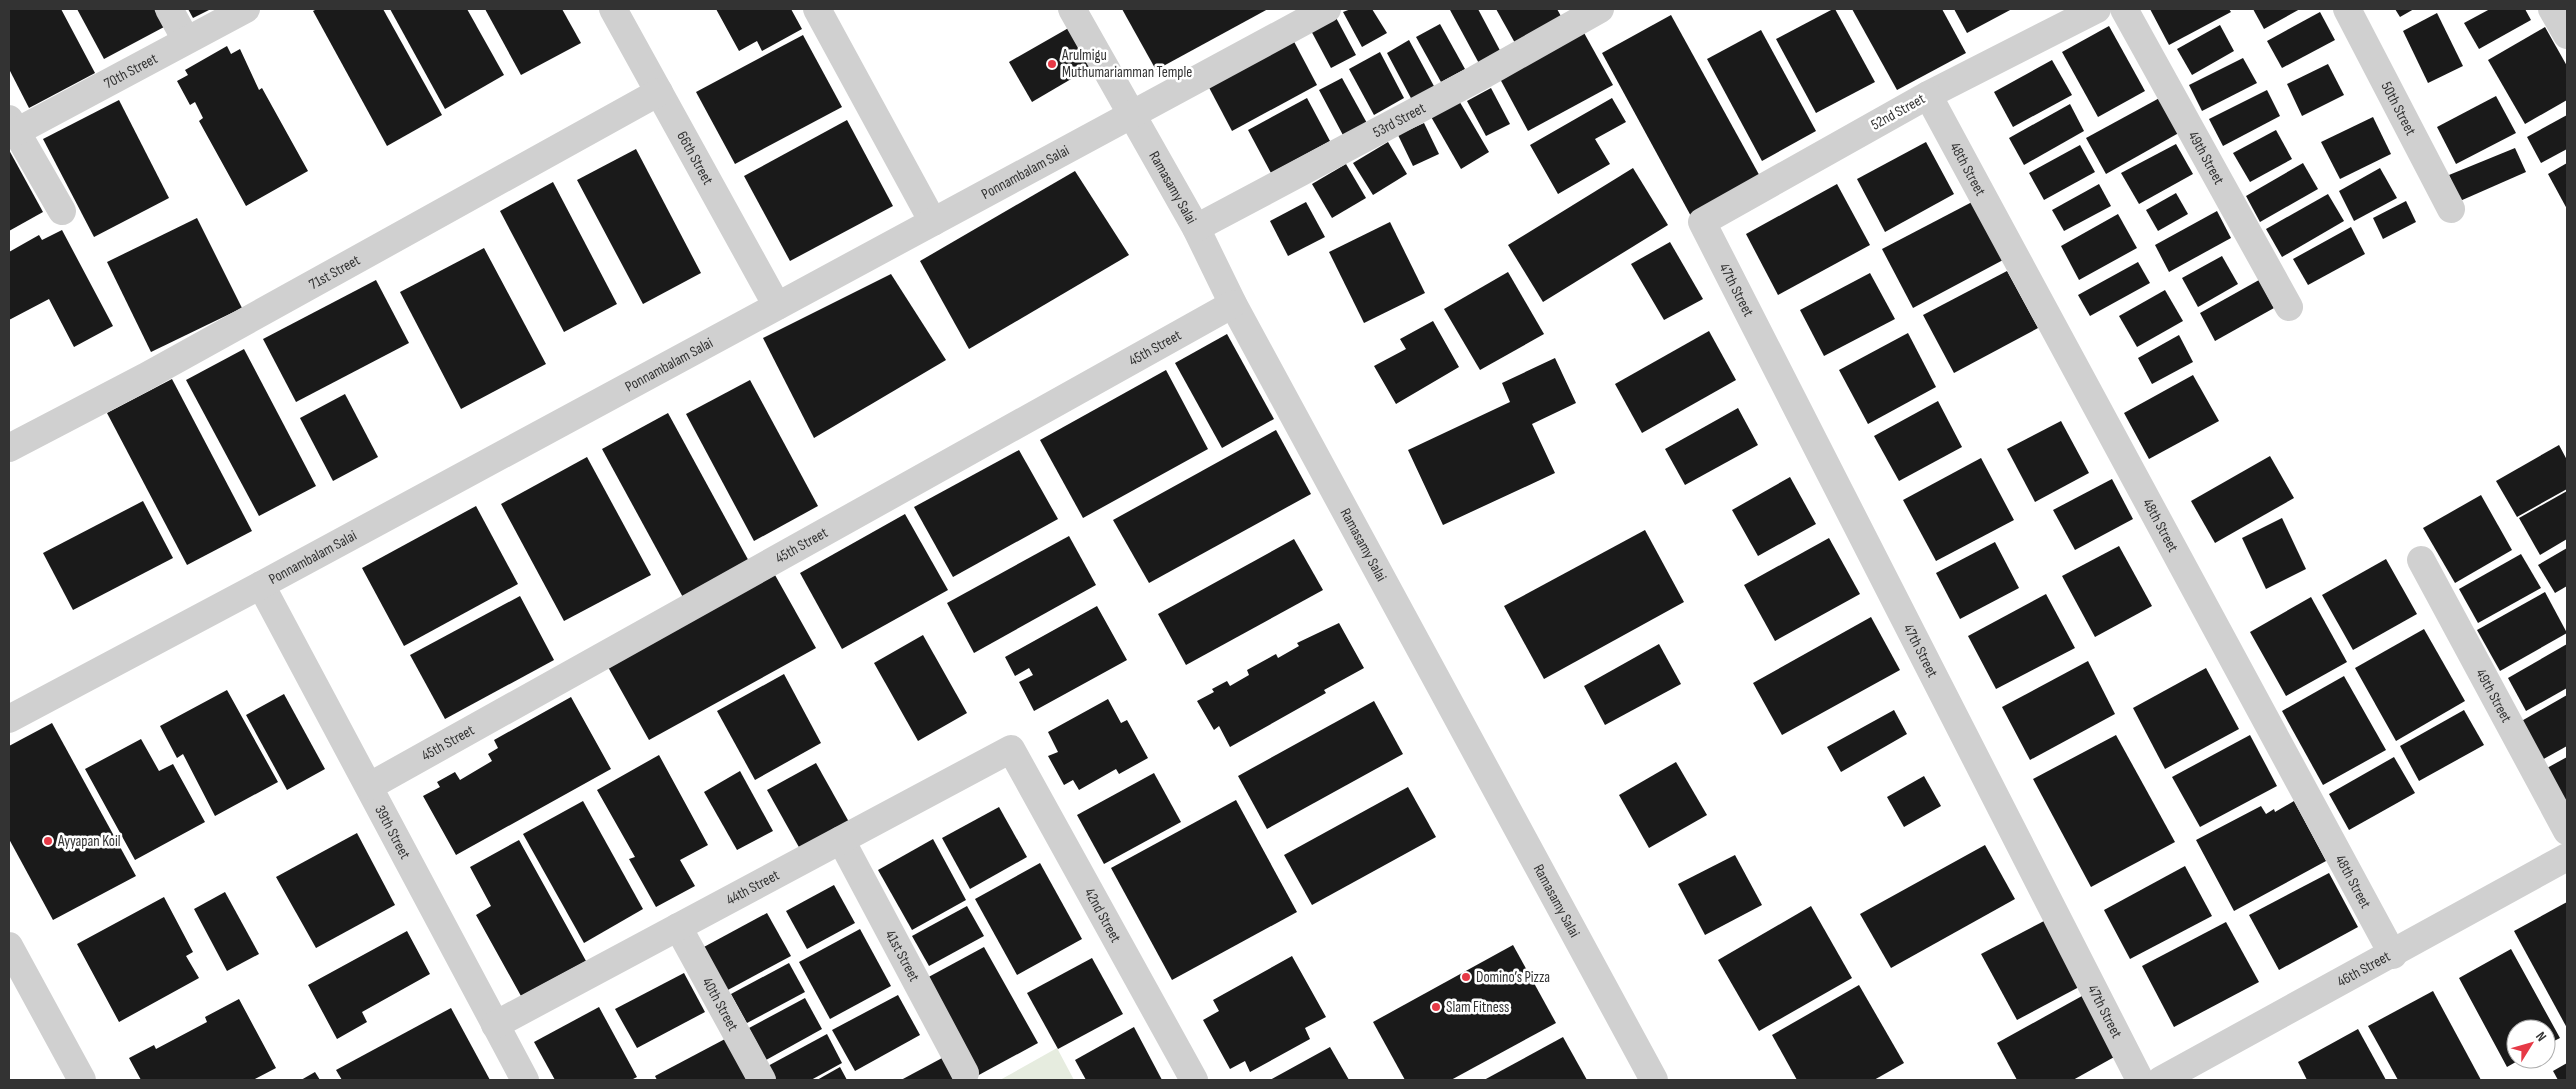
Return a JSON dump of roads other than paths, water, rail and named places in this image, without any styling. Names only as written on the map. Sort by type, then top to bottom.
[{"type":"street","points":[[170,9],[186,40]]},
{"type":"street","name":"70th Street","points":[[12,126],[246,9]]},
{"type":"street","name":"66th Street","points":[[614,9],[777,306]]},
{"type":"street","points":[[817,9],[933,222]]},
{"type":"street","name":"Ramasamy Salai","points":[[1072,9],[1130,115],[1196,228],[1233,304],[1654,1080]]},
{"type":"street","name":"Ponnambalam Salai","points":[[9,719],[261,585],[1327,9]]},
{"type":"street","name":"53rd Street","points":[[1196,228],[1476,79],[1600,9]]},
{"type":"street","name":"52nd Street","points":[[1702,222],[1928,95],[2097,9]]},
{"type":"street","name":"49th Street","points":[[2124,9],[2289,307]]},
{"type":"street","name":"50th Street","points":[[2347,9],[2451,209]]},
{"type":"street","points":[[2552,9],[2567,35]]},
{"type":"street","name":"71st Street","points":[[9,448],[145,377],[659,92]]},
{"type":"street","name":"48th Street","points":[[1928,95],[2393,954]]},
{"type":"street","points":[[12,126],[62,212]]},
{"type":"street","name":"47th Street","points":[[1702,222],[2140,1080]]},
{"type":"street","name":"45th Street","points":[[370,786],[1233,304]]},
{"type":"street","name":"49th Street","points":[[2421,560],[2567,831]]},
{"type":"street","name":"39th Street","points":[[261,585],[370,786],[525,1080]]},
{"type":"street","name":"44th Street","points":[[495,1025],[1011,749]]},
{"type":"street","name":"42nd Street","points":[[1011,749],[1194,1080]]},
{"type":"street","name":"41st Street","points":[[841,840],[965,1072]]},
{"type":"street","name":"46th Street","points":[[2161,1080],[2567,857]]},
{"type":"street","name":"40th Street","points":[[678,927],[762,1080]]},
{"type":"street","points":[[9,946],[82,1080]]},
{"type":"place","name":"Arulmigu Muthumariamman Temple","points":[[1052,64]]},
{"type":"place","name":"Ayyapan Koil","points":[[48,841]]},
{"type":"place","name":"Domino’s Pizza","points":[[1466,977]]},
{"type":"place","name":"Slam Fitness","points":[[1436,1007]]}]
